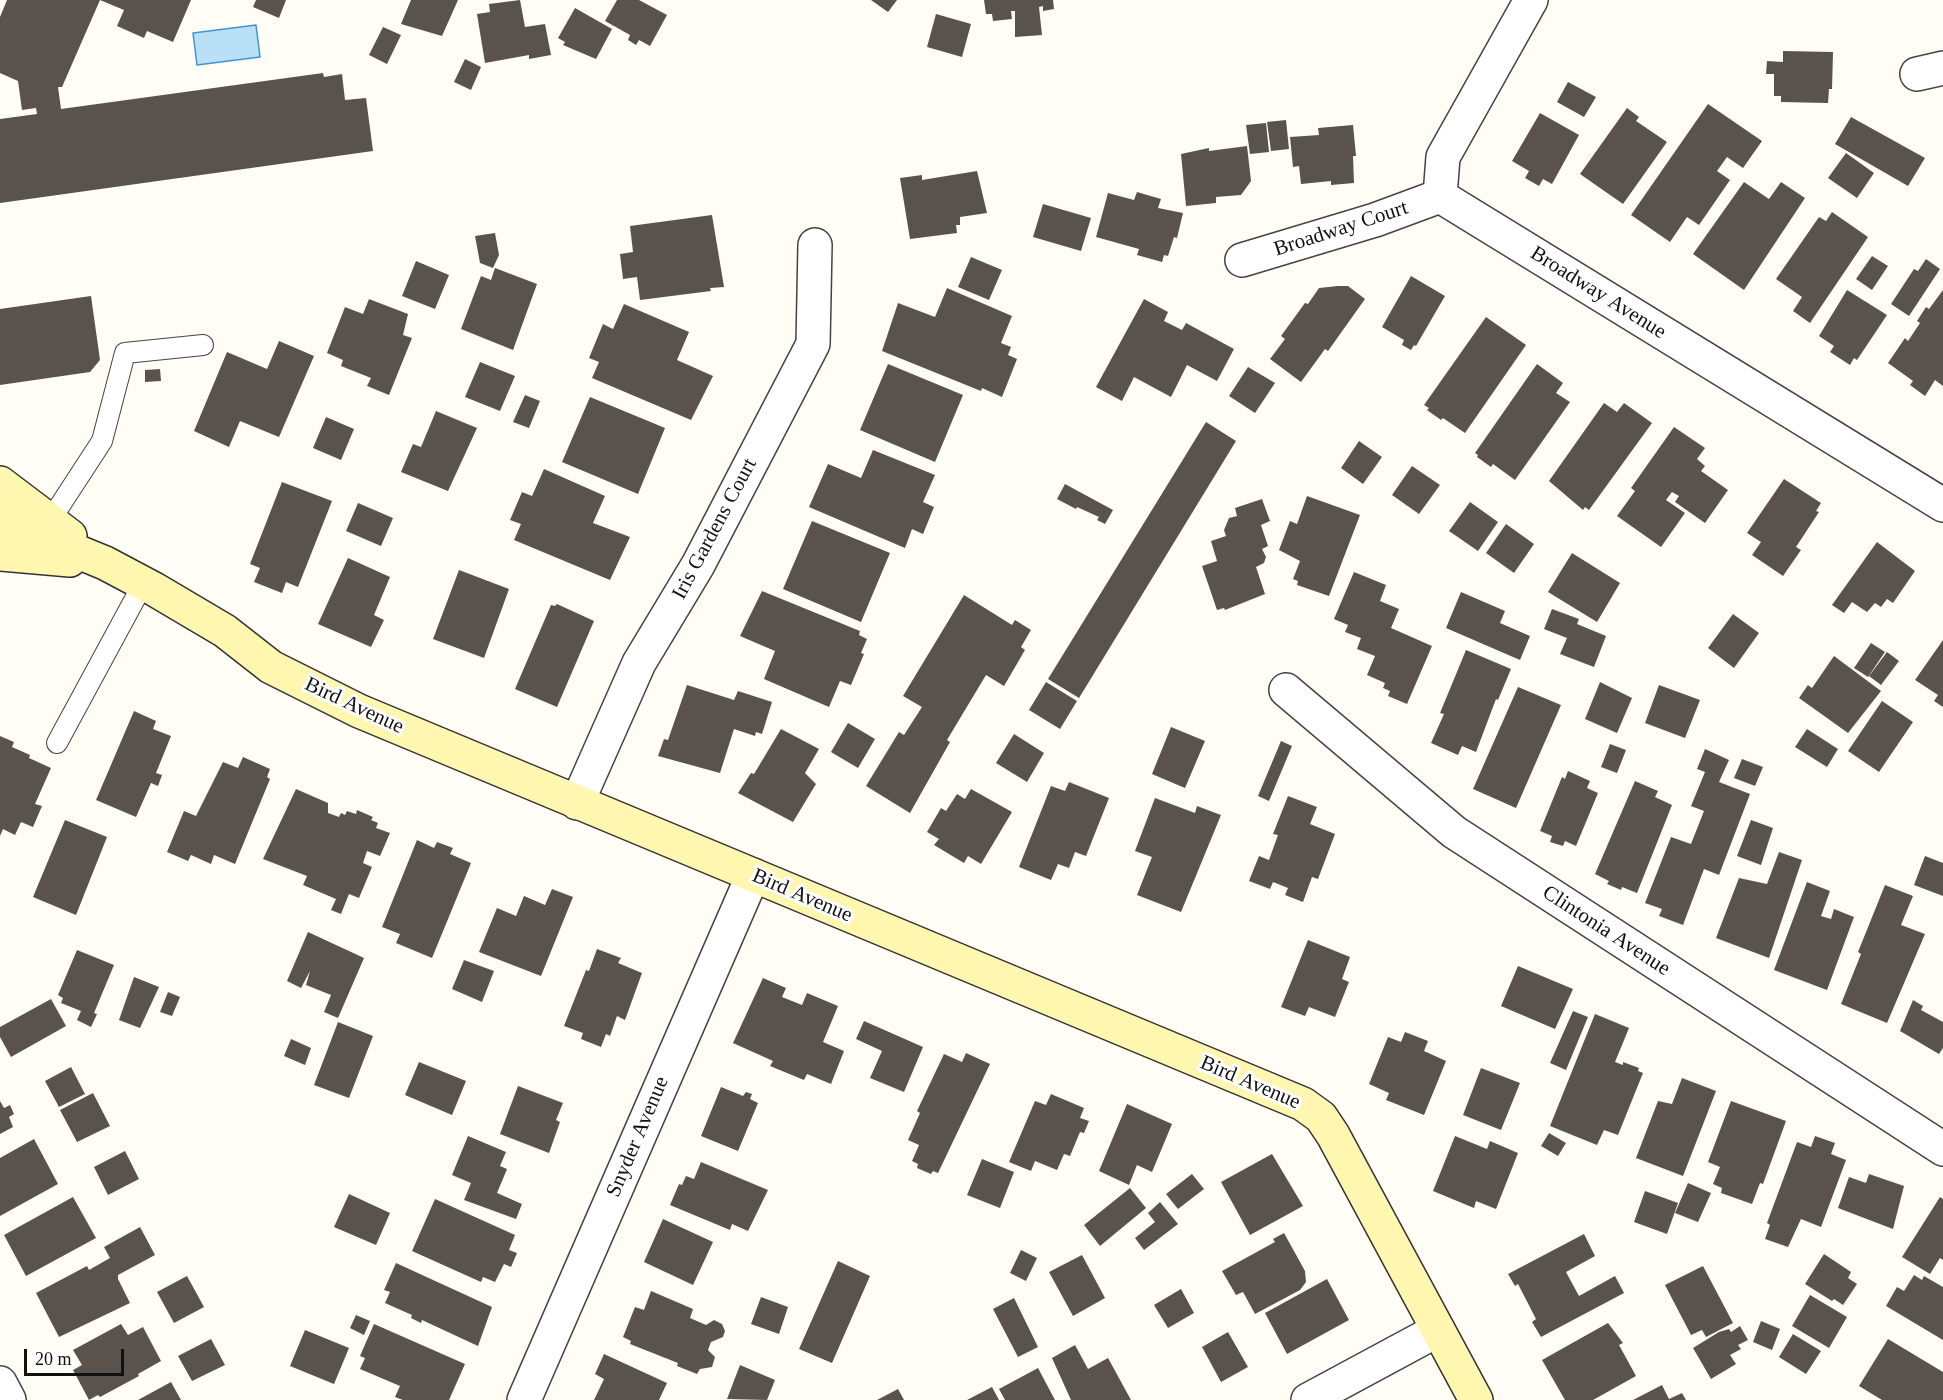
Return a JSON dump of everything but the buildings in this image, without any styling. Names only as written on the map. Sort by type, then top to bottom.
[{"type":"main road","points":[[0,483],[41,538]]},
{"type":"main road","points":[[0,520],[41,538]]},
{"type":"main road","name":"Bird Avenue","points":[[41,538],[105,563],[225,632],[271,667],[359,711],[1302,1104],[1321,1117],[1333,1136],[1476,1400]]},
{"type":"main road","points":[[0,554],[41,538]]},
{"type":"street","points":[[1440,196],[1443,157],[1531,0]]},
{"type":"street","name":"Broadway Court","points":[[1242,260],[1375,220],[1440,196]]},
{"type":"street","name":"Broadway Avenue","points":[[1440,196],[1943,505]]},
{"type":"street","name":"Iris Gardens Court","points":[[577,803],[639,663],[698,566],[813,344],[815,245]]},
{"type":"street","name":"Clintonia Avenue","points":[[1286,690],[1454,832],[1943,1149]]},
{"type":"street","name":"Snyder Avenue","points":[[524,1400],[753,875]]},
{"type":"street","points":[[1308,1400],[1438,1330]]},
{"type":"street","points":[[0,1383],[9,1400]]},
{"type":"lane","points":[[41,538],[102,441],[125,353],[203,345]]},
{"type":"lane","points":[[57,743],[143,584]]},
{"type":"water","points":[[256,25],[260,57],[197,65],[193,33]]}]
